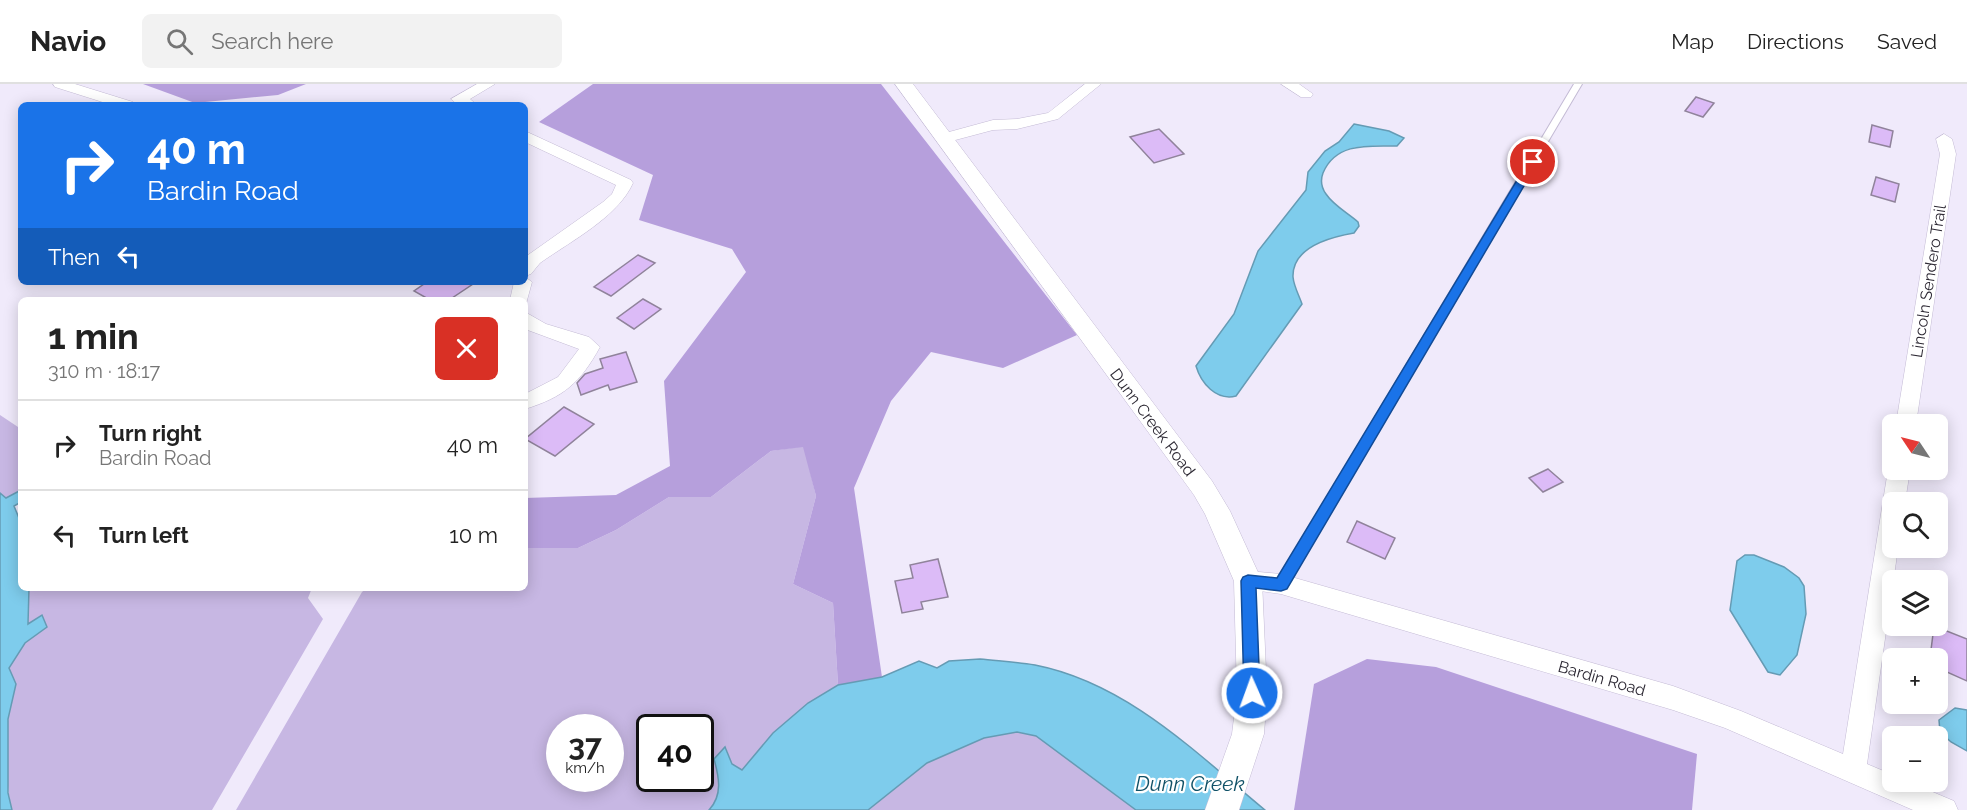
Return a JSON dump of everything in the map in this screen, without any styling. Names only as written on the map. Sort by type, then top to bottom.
[{"type":"street","points":[[60,84],[118,102]]},
{"type":"street","points":[[461,102],[488,84]]},
{"type":"street","name":"Dunn Creek Road","points":[[904,84],[1203,488],[1216,510],[1248,581],[1252,693],[1248,734],[1222,810]]},
{"type":"street","points":[[944,138],[993,125],[1017,124],[1053,116],[1094,84]]},
{"type":"street","points":[[1288,84],[1306,94]]},
{"type":"street","points":[[528,137],[625,183],[614,201],[534,259],[528,266]]},
{"type":"street","name":"Lincoln Sendero Trail","points":[[1908,414],[1948,154],[1944,139]]},
{"type":"street","points":[[528,321],[534,327],[580,338],[590,347],[578,370],[552,393],[528,401]]},
{"type":"street","points":[[1852,771],[1885,558]]},
{"type":"street","name":"Bardin Road","points":[[1248,581],[1281,584],[1673,698],[1732,719],[1944,810]]},
{"type":"lane","points":[[1281,584],[1578,84]]},
{"type":"shaded area","points":[[143,84],[306,84],[278,95],[192,102]]},
{"type":"shaded area","points":[[593,84],[881,84],[1077,335],[1003,368],[931,352],[891,401],[854,488],[882,677],[838,685],[833,603],[793,584],[816,496],[803,447],[771,451],[711,497],[669,497],[616,530],[578,548],[528,548],[528,498],[616,495],[670,466],[664,381],[746,272],[732,249],[639,220],[653,175],[539,122]]},
{"type":"shaded area","points":[[0,415],[18,427],[18,492],[6,498],[0,493]]},
{"type":"shaded area","points":[[804,446],[816,496],[793,584],[833,603],[838,685],[786,723],[742,770],[732,764],[726,748],[715,759],[719,779],[718,792],[709,810],[236,810],[363,591],[528,591],[528,548],[578,548],[616,530],[669,497],[711,497],[771,451]]},
{"type":"shaded area","points":[[29,591],[311,591],[308,598],[323,619],[212,810],[12,810],[8,789],[7,755],[9,714],[14,684],[9,668],[25,643],[47,627],[28,625]]},
{"type":"shaded area","points":[[1367,659],[1436,667],[1697,754],[1692,810],[1294,810],[1314,684]]},
{"type":"shaded area","points":[[1017,732],[1036,736],[1136,810],[868,810],[927,763],[984,738]]},
{"type":"water","points":[[1354,124],[1389,131],[1404,138],[1397,146],[1365,146],[1345,151],[1329,163],[1322,176],[1323,189],[1333,202],[1358,222],[1359,226],[1354,233],[1314,245],[1299,258],[1294,267],[1293,277],[1302,304],[1236,396],[1222,396],[1210,389],[1196,366],[1234,314],[1258,251],[1306,190],[1308,172],[1325,151],[1339,142]]},
{"type":"water","points":[[18,492],[18,504],[14,506],[18,516],[18,591],[29,591],[28,624],[42,615],[47,627],[25,643],[9,668],[16,684],[8,719],[8,793],[12,810],[0,810],[0,493],[6,498]]},
{"type":"water","points":[[1745,555],[1754,555],[1784,567],[1799,578],[1804,586],[1806,614],[1797,655],[1780,675],[1768,672],[1730,610],[1737,561]]},
{"type":"water","name":"Dunn Creek","points":[[980,659],[1035,665],[1068,674],[1100,687],[1159,723],[1265,810],[1136,810],[1036,736],[1017,732],[984,738],[927,763],[868,810],[709,810],[718,792],[714,759],[725,747],[732,764],[742,770],[773,733],[808,703],[838,685],[882,677],[919,661],[937,668],[949,661]]},
{"type":"water","points":[[1955,708],[1967,710],[1967,751],[1948,739],[1948,726],[1940,726],[1939,720]]},
{"type":"building","points":[[1696,97],[1714,103],[1703,117],[1685,111]]},
{"type":"building","points":[[1872,125],[1893,131],[1890,147],[1869,142]]},
{"type":"building","points":[[1159,129],[1184,154],[1154,163],[1130,137]]},
{"type":"building","points":[[1876,177],[1899,184],[1895,202],[1871,195]]},
{"type":"building","points":[[638,255],[655,263],[611,296],[594,287]]},
{"type":"building","points":[[423,285],[472,285],[454,297],[425,297],[414,291]]},
{"type":"building","points":[[643,299],[661,309],[634,329],[617,318]]},
{"type":"building","points":[[626,352],[637,382],[610,390],[608,385],[581,395],[577,383],[585,374],[603,368],[600,359]]},
{"type":"building","points":[[564,407],[594,424],[555,456],[528,441],[528,437]]},
{"type":"building","points":[[1548,469],[1563,482],[1543,492],[1529,478]]},
{"type":"building","points":[[1357,521],[1395,538],[1385,559],[1347,542]]},
{"type":"building","points":[[938,559],[948,597],[921,602],[923,609],[902,613],[895,581],[913,578],[910,565]]},
{"type":"building","points":[[1948,632],[1967,639],[1967,681],[1948,672],[1948,648],[1931,648],[1933,636],[1948,636]]},
{"type":"route","points":[[1252,693],[1248,581],[1281,584],[1533,162]]}]
